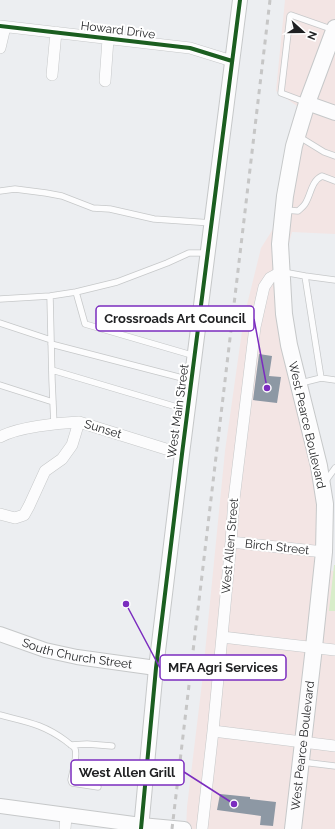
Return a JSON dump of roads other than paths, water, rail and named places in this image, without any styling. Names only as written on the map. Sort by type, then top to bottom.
[{"type":"main road","name":"West Pearce Boulevard","points":[[293,829],[324,552],[325,504],[319,466],[289,345],[284,314],[280,244],[285,196],[297,136],[307,102],[335,29]]},
{"type":"street","name":"West Main Street","points":[[141,827],[156,668],[232,62],[238,0]]},
{"type":"street","name":"Howard Drive","points":[[2,27],[190,48],[232,62]]},
{"type":"street","points":[[0,48],[2,27]]},
{"type":"street","points":[[52,75],[56,32]]},
{"type":"street","points":[[105,81],[108,39]]},
{"type":"street","points":[[307,102],[335,113]]},
{"type":"street","name":"West Allen Street","points":[[202,829],[213,730],[234,499],[255,326],[264,287],[270,278],[281,272]]},
{"type":"street","points":[[0,514],[15,518],[24,515],[30,506],[45,471],[62,459],[72,445],[79,422]]},
{"type":"street","name":"Sunset","points":[[0,437],[9,432],[54,424],[79,422],[182,454]]},
{"type":"street","name":"Birch Street","points":[[231,542],[324,552]]},
{"type":"street","name":"South Church Street","points":[[0,634],[45,650],[78,657],[156,668]]},
{"type":"street","points":[[222,637],[335,650]]},
{"type":"street","points":[[213,730],[335,746]]},
{"type":"street","points":[[0,806],[66,822],[184,829]]},
{"type":"lane","points":[[307,102],[281,93],[290,16],[291,15],[335,29]]},
{"type":"lane","points":[[297,136],[324,152],[335,156]]},
{"type":"lane","points":[[283,210],[298,211],[305,206],[313,185],[318,178],[322,176],[335,181]]},
{"type":"lane","points":[[0,191],[15,189],[46,193],[62,196],[93,208],[110,209],[154,219],[212,223]]},
{"type":"lane","points":[[0,299],[50,296],[76,292],[117,282],[167,263],[189,252],[208,253]]},
{"type":"lane","points":[[281,272],[335,280]]},
{"type":"lane","points":[[305,276],[321,378]]},
{"type":"lane","points":[[76,292],[85,324],[195,356]]},
{"type":"lane","points":[[50,296],[54,424]]},
{"type":"lane","points":[[0,323],[51,342],[192,381]]},
{"type":"lane","points":[[52,370],[188,410]]},
{"type":"lane","points":[[298,384],[321,378],[335,380]]},
{"type":"lane","points":[[0,385],[53,402]]},
{"type":"lane","points":[[322,486],[335,468]]},
{"type":"lane","points":[[0,715],[39,725],[50,730],[71,745],[75,750],[76,755],[71,780],[72,783],[98,787]]},
{"type":"lane","points":[[71,745],[87,744],[112,746]]},
{"type":"lane","points":[[300,762],[335,766]]},
{"type":"railway","points":[[172,829],[270,0]]},
{"type":"place","name":"Crossroads Art Council","points":[[267,388]]},
{"type":"place","name":"MFA Agri Services","points":[[126,604]]},
{"type":"place","name":"West Allen Grill","points":[[234,804]]}]
